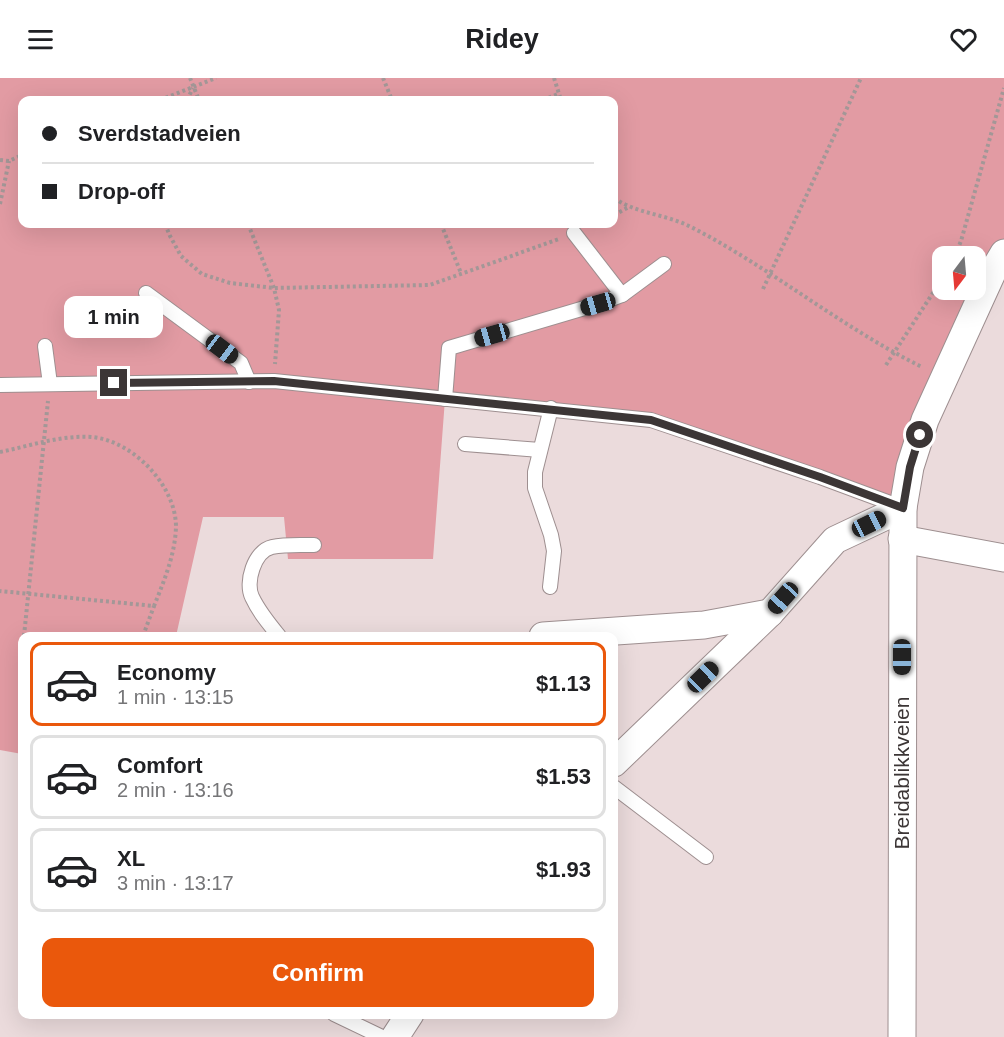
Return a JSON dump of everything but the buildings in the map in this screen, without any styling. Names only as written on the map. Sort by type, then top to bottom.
[{"type":"street","name":"Breidablikkveien","points":[[902,1037],[903,508],[910,467],[922,429],[944,378],[1000,268]]},
{"type":"street","points":[[618,759],[770,613],[835,540],[903,508]]},
{"type":"street","points":[[902,539],[1004,558]]},
{"type":"street","points":[[602,632],[704,625],[770,613]]},
{"type":"street","points":[[395,1037],[407,1019]]},
{"type":"lane","points":[[574,234],[622,295]]},
{"type":"lane","points":[[445,399],[449,348],[622,295],[664,264]]},
{"type":"lane","points":[[146,293],[241,363],[249,382]]},
{"type":"lane","points":[[45,346],[50,384]]},
{"type":"lane","points":[[0,385],[274,381],[651,420],[820,477],[903,508]]},
{"type":"lane","points":[[550,408],[535,472],[535,488],[554,551],[550,587]]},
{"type":"lane","points":[[465,444],[540,450]]},
{"type":"lane","points":[[276,632],[250,595],[252,567],[258,554],[271,547],[314,544]]},
{"type":"lane","points":[[618,790],[706,857]]},
{"type":"lane","points":[[344,1019],[382,1037]]},
{"type":"path","points":[[190,78],[197,96]]},
{"type":"path","points":[[170,96],[216,78]]},
{"type":"path","points":[[383,78],[390,96]]},
{"type":"path","points":[[553,96],[558,94],[554,78]]},
{"type":"path","points":[[763,289],[861,78]]},
{"type":"path","points":[[189,96],[194,87]]},
{"type":"path","points":[[959,246],[1004,88]]},
{"type":"path","points":[[0,160],[9,161],[18,157]]},
{"type":"path","points":[[0,204],[9,161]]},
{"type":"path","points":[[618,200],[630,207],[688,225],[770,273],[894,353],[944,378]]},
{"type":"path","points":[[618,212],[630,207]]},
{"type":"path","points":[[167,228],[181,256],[202,274],[230,283],[274,288],[430,285],[574,234]]},
{"type":"path","points":[[250,228],[274,288],[279,310],[274,381]]},
{"type":"path","points":[[443,228],[461,273]]},
{"type":"path","points":[[886,365],[932,294]]},
{"type":"path","points":[[24,632],[50,384]]},
{"type":"path","points":[[0,452],[74,437],[94,437],[128,449],[143,460],[154,474],[172,507],[176,524],[171,558],[144,632]]},
{"type":"path","points":[[0,591],[154,606]]},
{"type":"shaded area","points":[[0,78],[1004,78],[1004,253],[986,298],[986,246],[932,246],[932,300],[985,300],[903,508],[651,420],[445,399],[433,559],[288,559],[284,517],[203,517],[177,632],[18,632],[18,753],[0,750]]},
{"type":"route","points":[[114,383],[274,381],[651,420],[820,477],[903,508],[910,467],[920,435]]}]
